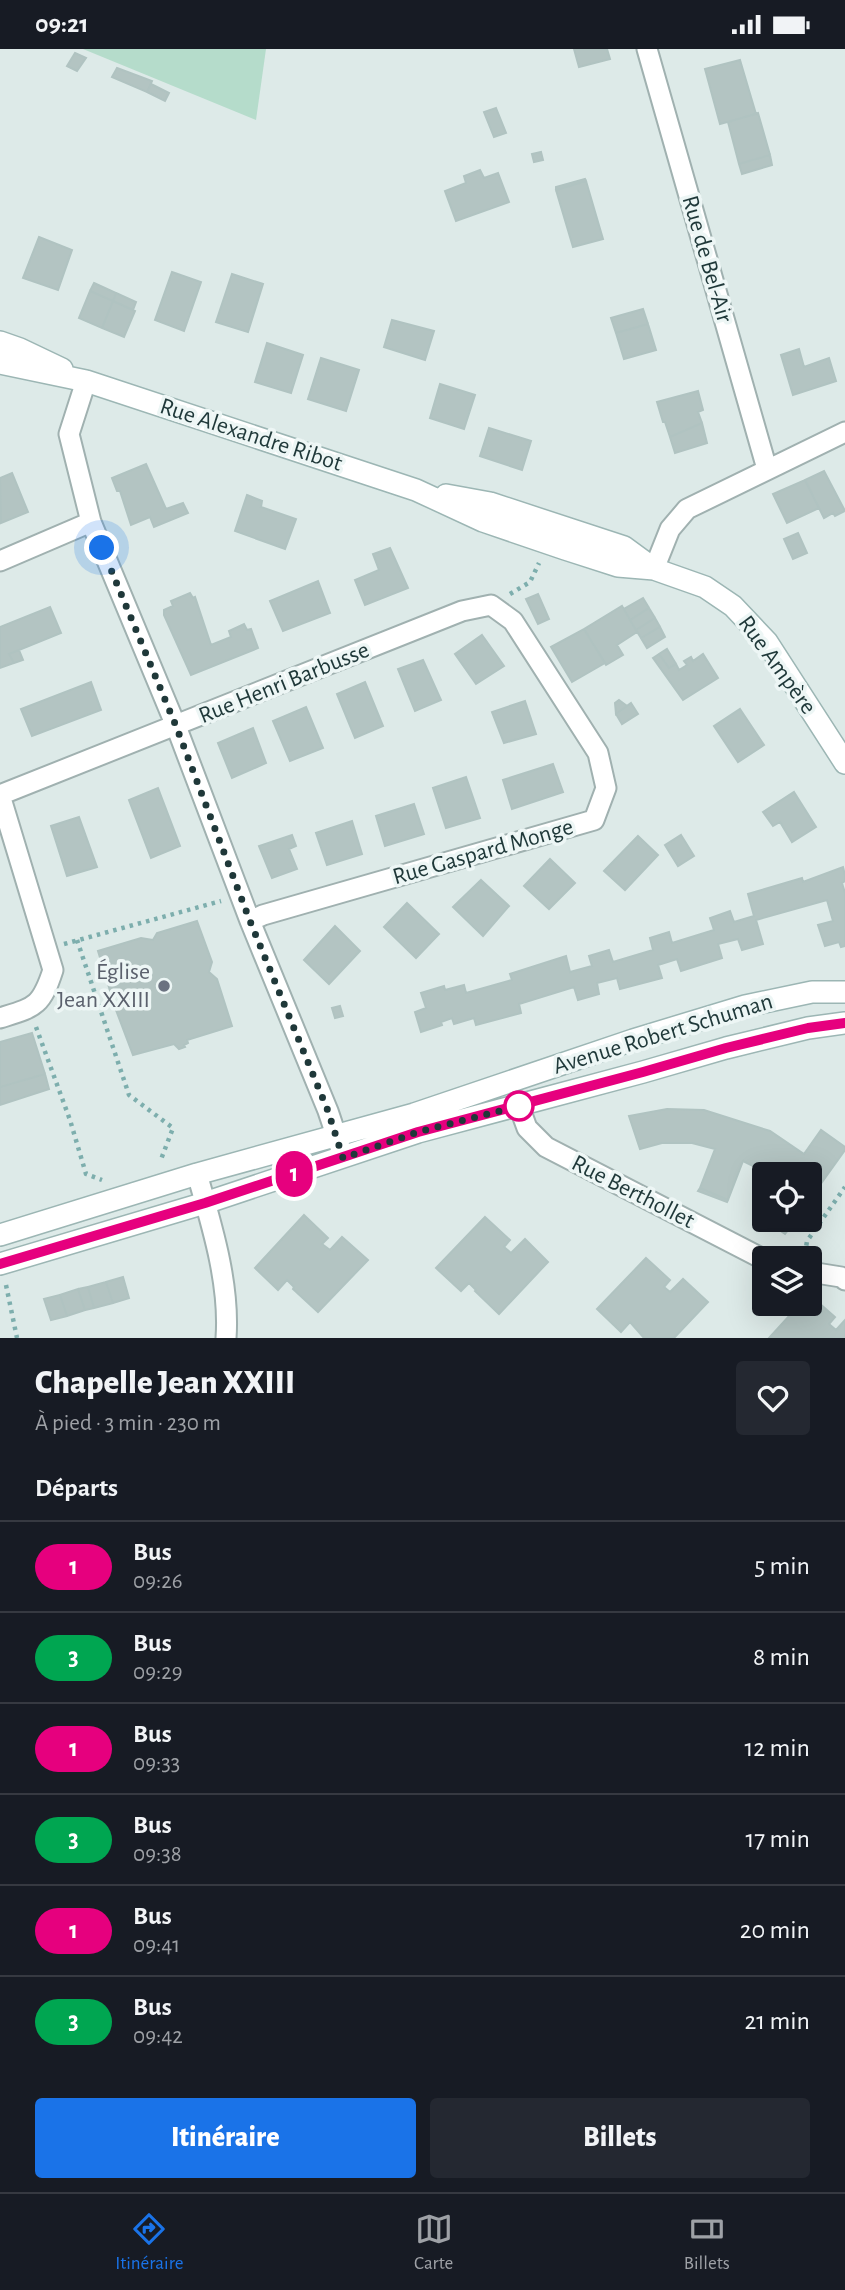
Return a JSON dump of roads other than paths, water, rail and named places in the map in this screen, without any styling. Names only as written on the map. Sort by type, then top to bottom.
[{"type":"main road","name":"Rue Alexandre Ribot","points":[[0,342],[86,381]]},
{"type":"main road","name":"Rue Alexandre Ribot","points":[[0,363],[86,381],[416,490],[483,521],[565,549],[618,566],[654,569]]},
{"type":"main road","name":"Rue Alexandre Ribot","points":[[416,490],[490,503],[573,529],[624,547],[654,569]]},
{"type":"main road","name":"Rue Ampère","points":[[654,569],[705,587],[733,606],[767,642],[845,763]]},
{"type":"main road","name":"Avenue Robert Schuman","points":[[0,1235],[197,1174],[337,1137],[745,1006],[812,992],[841,991]]},
{"type":"main road","name":"Avenue Robert Schuman","points":[[1,1264],[205,1203],[418,1132],[726,1048],[808,1028],[845,1023]]},
{"type":"street","name":"Rue de Bel-Air","points":[[648,49],[767,469]]},
{"type":"street","points":[[86,381],[69,434],[91,522],[176,726],[343,1158]]},
{"type":"street","points":[[654,569],[670,529],[687,509],[845,432]]},
{"type":"street","points":[[0,561],[91,522]]},
{"type":"street","name":"Rue Henri Barbusse","points":[[0,795],[462,611],[491,605]]},
{"type":"street","name":"Rue Gaspard Monge","points":[[250,921],[276,911],[594,820],[607,788],[598,753],[513,621],[491,605]]},
{"type":"street","points":[[0,795],[53,970],[45,996],[28,1009],[0,1018]]},
{"type":"street","name":"Rue Berthollet","points":[[519,1106],[527,1128],[546,1147],[752,1253]]},
{"type":"street","points":[[197,1174],[225,1298],[228,1317],[226,1338]]},
{"type":"street","points":[[822,1275],[845,1280]]},
{"type":"place","name":"Église Jean XXIII","points":[[164,986]]}]
